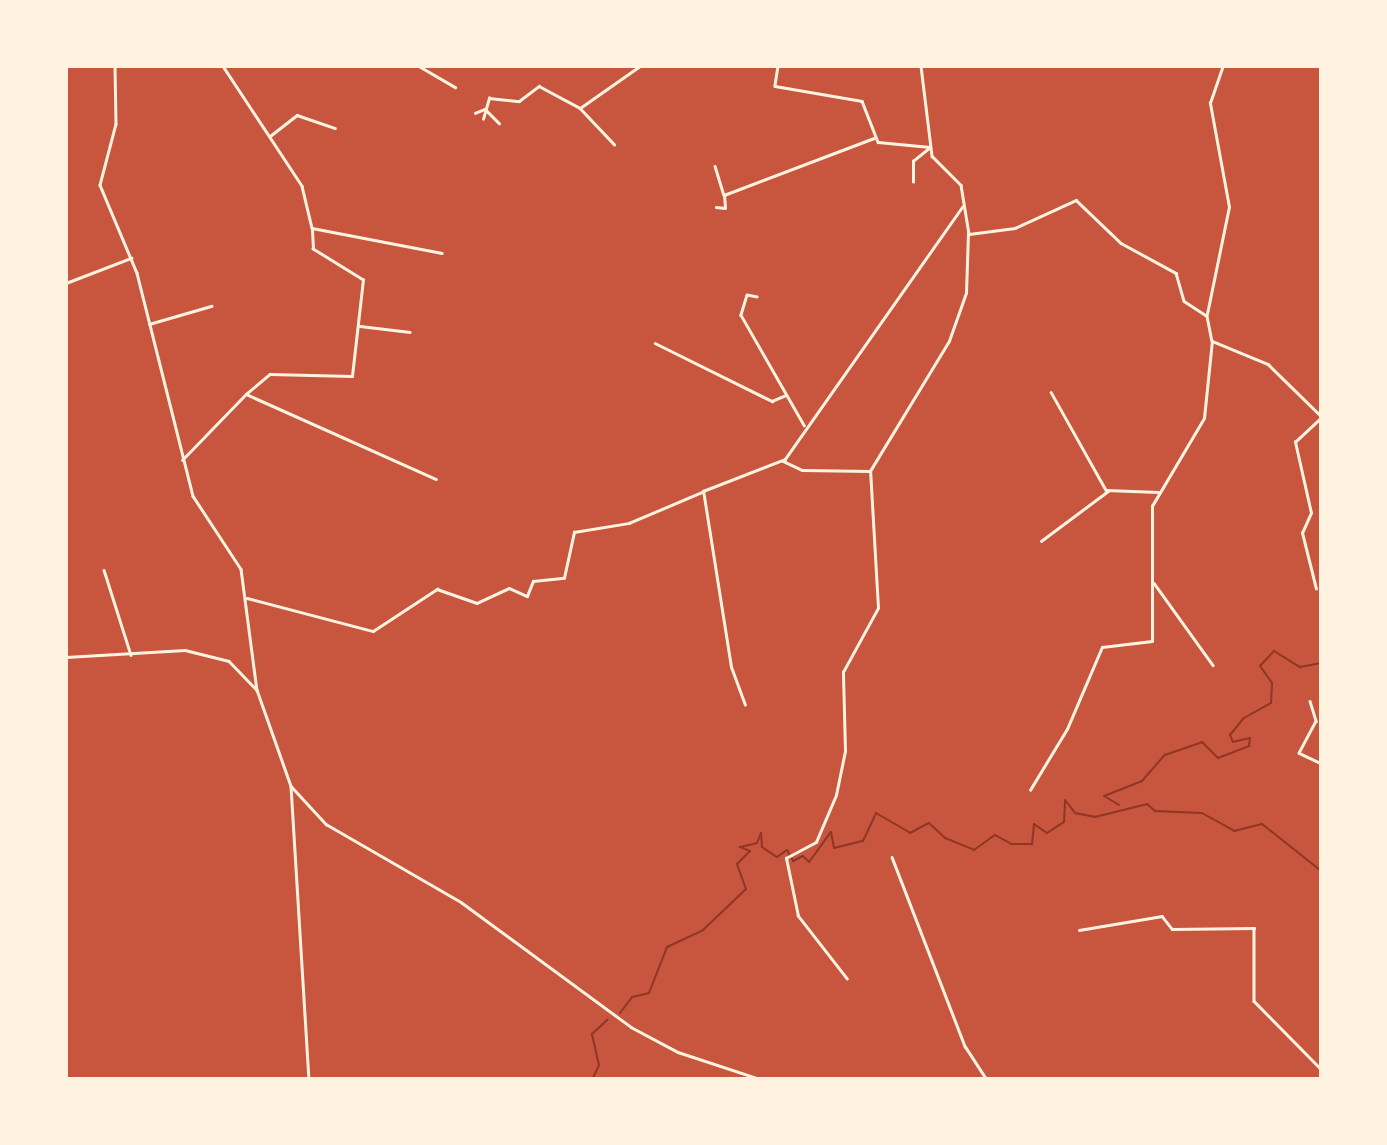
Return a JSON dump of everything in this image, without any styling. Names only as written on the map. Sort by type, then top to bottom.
[{"type":"street","points":[[115,66],[116,124],[100,185],[131,258],[182,460],[196,503],[239,563],[247,598],[257,690],[291,786],[309,1079]]},
{"type":"street","points":[[182,460],[246,394],[270,374],[350,378],[360,326],[362,277],[313,249],[307,197],[223,66]]},
{"type":"street","points":[[419,66],[456,87]]},
{"type":"street","points":[[580,108],[640,66]]},
{"type":"street","points":[[778,66],[775,86],[862,101],[874,138]]},
{"type":"street","points":[[847,979],[798,916],[786,862],[789,852],[816,842],[830,814],[845,751],[843,672],[878,608],[870,471],[949,341],[966,293],[968,232],[959,180],[937,166],[930,147],[921,66]]},
{"type":"street","points":[[1030,790],[1067,729],[1102,648],[1152,641],[1154,583],[1149,541],[1158,492],[1204,418],[1212,341],[1207,316],[1229,207],[1210,103],[1223,66]]},
{"type":"street","points":[[483,119],[489,98],[519,101],[539,86],[580,108],[614,144]]},
{"type":"street","points":[[475,113],[485,108]]},
{"type":"street","points":[[485,108],[499,123]]},
{"type":"street","points":[[270,136],[297,115],[335,128]]},
{"type":"street","points":[[724,195],[874,138],[930,147]]},
{"type":"street","points":[[913,181],[913,162],[930,147]]},
{"type":"street","points":[[715,166],[725,208],[716,207]]},
{"type":"street","points":[[968,232],[1000,232],[1076,200],[1121,243],[1174,271],[1184,301],[1207,316]]},
{"type":"street","points":[[247,598],[373,631],[437,589],[477,603],[509,588],[527,596],[533,581],[565,578],[574,532],[629,523],[783,461],[804,425],[867,346],[962,207]]},
{"type":"street","points":[[312,229],[442,253]]},
{"type":"street","points":[[66,283],[131,258]]},
{"type":"street","points":[[757,296],[747,295],[741,315],[804,425]]},
{"type":"street","points":[[149,324],[211,306]]},
{"type":"street","points":[[360,326],[410,332]]},
{"type":"street","points":[[1212,341],[1268,364],[1321,417],[1295,442],[1311,513],[1302,533],[1316,589]]},
{"type":"street","points":[[655,343],[772,401],[786,394]]},
{"type":"street","points":[[1051,392],[1108,491]]},
{"type":"street","points":[[246,394],[436,479]]},
{"type":"street","points":[[783,461],[802,470],[870,471]]},
{"type":"street","points":[[703,491],[731,667],[745,705]]},
{"type":"street","points":[[1041,541],[1108,491],[1158,492]]},
{"type":"street","points":[[104,570],[131,655]]},
{"type":"street","points":[[1154,583],[1213,665]]},
{"type":"street","points":[[66,657],[211,654],[240,669],[257,690]]},
{"type":"street","points":[[1310,701],[1316,721],[1299,753],[1321,763]]},
{"type":"street","points":[[291,786],[326,824],[461,902],[606,1012],[678,1052],[757,1079]]},
{"type":"street","points":[[891,858],[965,1046],[986,1079]]},
{"type":"street","points":[[1079,930],[1162,916],[1172,929],[1254,928],[1254,1001],[1321,1069]]},
{"type":"waterway","points":[[1119,805],[1104,796],[1142,781],[1165,755],[1202,742],[1218,758],[1249,746],[1250,738],[1233,742],[1230,735],[1244,718],[1271,703],[1272,683],[1260,666],[1274,651],[1300,667],[1320,663]]},
{"type":"waterway","points":[[620,1013],[632,997],[649,993],[667,947],[703,930],[746,889],[737,864],[750,851],[740,847],[757,843],[761,833],[762,847],[777,857],[787,850],[793,861],[803,856],[809,862],[831,832],[834,848],[863,841],[876,813],[910,833],[929,823],[945,838],[974,850],[995,835],[1011,844],[1032,844],[1034,824],[1047,833],[1064,822],[1065,800],[1075,813],[1095,817],[1147,804],[1155,811],[1202,813],[1234,831],[1262,824],[1320,870]]},
{"type":"waterway","points":[[593,1078],[599,1065],[592,1034],[607,1020]]}]
